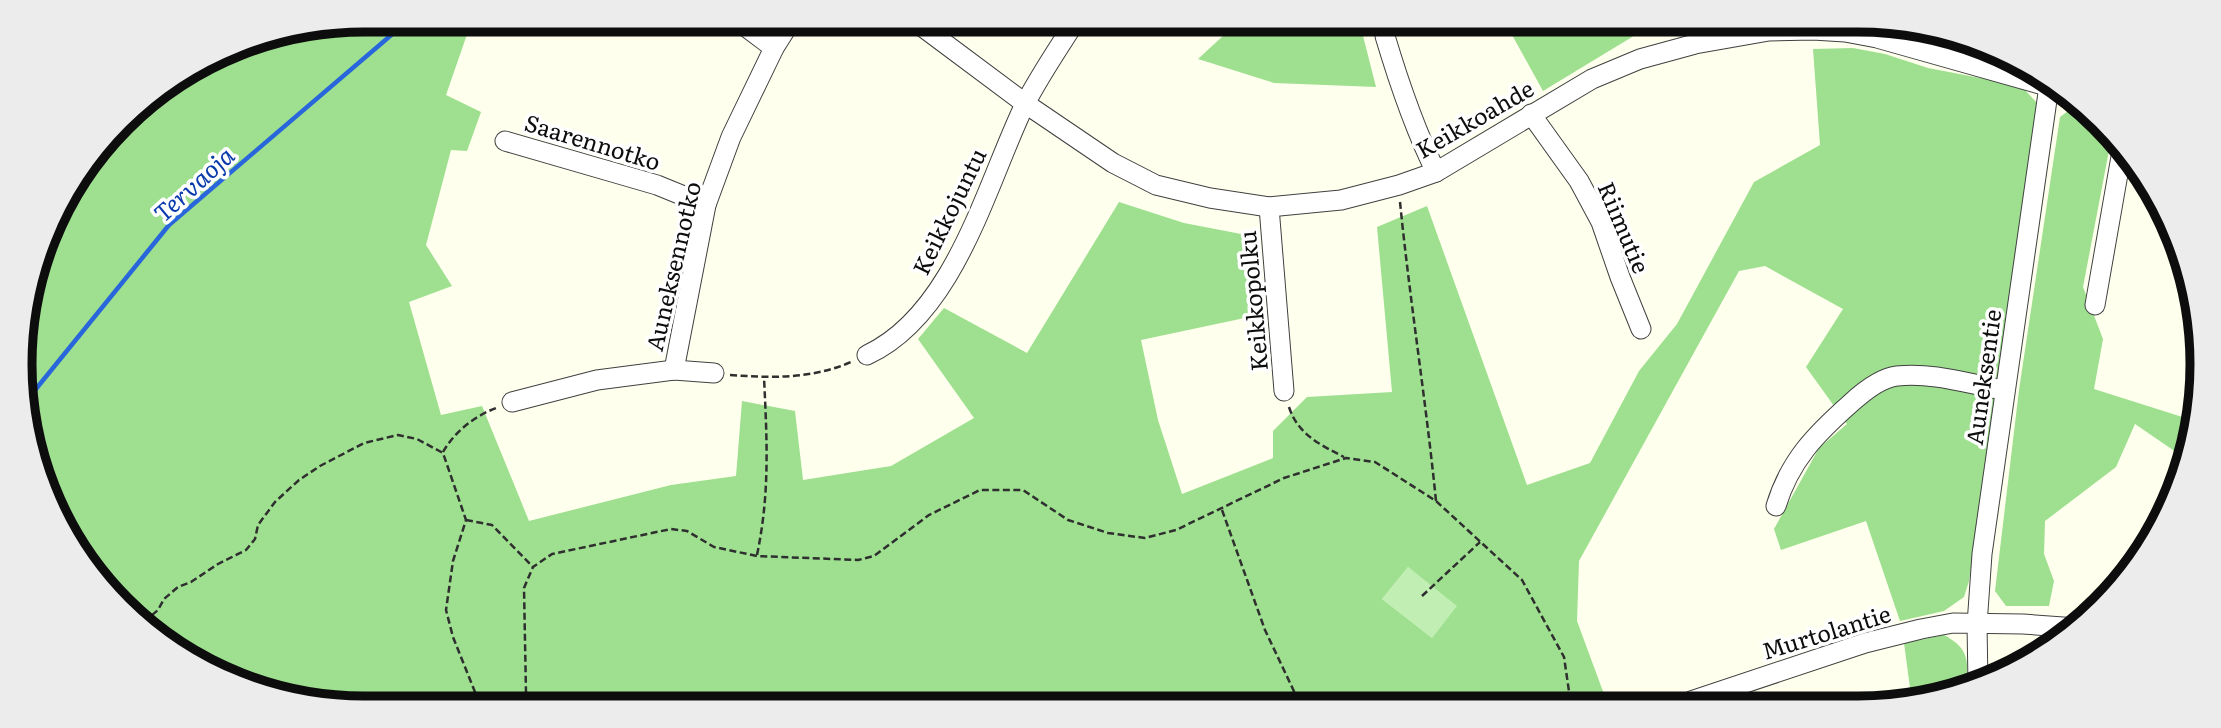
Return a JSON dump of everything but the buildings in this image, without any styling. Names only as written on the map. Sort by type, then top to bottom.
[{"type":"street","points":[[753,32],[774,48]]},
{"type":"street","name":"Auneksennotko","points":[[674,370],[706,205],[731,137],[784,32]]},
{"type":"street","name":"Keikkoahde","points":[[929,32],[1026,104],[1113,163],[1156,185],[1210,198],[1269,206],[1341,200],[1436,172],[1592,79],[1640,58],[1750,32]]},
{"type":"street","name":"Keikkojuntu","points":[[867,355],[882,348],[901,333],[941,286],[959,256],[1026,104],[1070,32]]},
{"type":"street","name":"Keikkoahde","points":[[1839,32],[1877,37],[2025,77]]},
{"type":"street","points":[[1385,36],[1420,140],[1436,172]]},
{"type":"street","name":"Auneksentie","points":[[1978,673],[1982,554],[2004,390],[2052,95]]},
{"type":"street","name":"Riimutie","points":[[1531,114],[1579,181],[1601,222],[1641,329]]},
{"type":"street","name":"Saarennotko","points":[[505,141],[657,186],[706,205]]},
{"type":"street","points":[[2095,305],[2120,161]]},
{"type":"street","name":"Keikkopolku","points":[[1269,206],[1284,391]]},
{"type":"street","name":"Auneksennotko","points":[[512,402],[597,380],[674,370],[714,373]]},
{"type":"street","points":[[1776,506],[1780,491],[1817,433],[1866,390],[1894,376],[1931,376],[2004,390]]},
{"type":"street","name":"Murtolantie","points":[[1706,696],[1865,643],[1953,623],[2060,627]]},
{"type":"path","points":[[1399,185],[1410,306],[1427,412],[1436,501]]},
{"type":"path","points":[[714,373],[764,377],[799,376],[834,370],[867,355]]},
{"type":"path","points":[[757,556],[765,516],[767,485],[764,377]]},
{"type":"path","points":[[1284,391],[1293,420],[1312,440],[1346,458],[1375,462],[1436,501],[1522,580],[1564,657],[1570,696]]},
{"type":"path","points":[[443,453],[449,440],[478,415],[512,402]]},
{"type":"path","points":[[149,617],[178,587],[246,550],[255,539],[258,525],[275,502],[299,480],[320,466],[364,443],[398,435],[417,439],[443,453],[466,520],[453,561],[446,610],[453,638],[477,696]]},
{"type":"path","points":[[527,696],[524,588],[534,567],[552,554],[671,529],[687,531],[714,547],[757,556],[858,560],[874,556],[929,515],[980,490],[1023,490],[1068,520],[1108,533],[1145,538],[1176,530],[1284,478],[1346,458]]},
{"type":"path","points":[[1221,509],[1265,630],[1296,696]]},
{"type":"path","points":[[466,520],[492,525],[534,567]]},
{"type":"path","points":[[1422,596],[1480,542]]},
{"type":"green space","points":[[468,32],[446,95],[481,112],[467,151],[451,150],[426,245],[452,286],[409,302],[441,415],[482,406],[529,521],[671,485],[736,476],[742,401],[795,411],[803,480],[891,466],[974,418],[918,339],[944,308],[1027,353],[1119,202],[1184,223],[1241,234],[1252,250],[1254,316],[1141,340],[1158,420],[1182,494],[1273,458],[1273,431],[1307,397],[1392,392],[1377,227],[1427,206],[1527,485],[1590,463],[1639,371],[1677,324],[1754,182],[1820,145],[1813,49],[1853,48],[1885,54],[1928,68],[2024,89],[2037,103],[1969,581],[1964,597],[1944,611],[1900,621],[1866,521],[1781,550],[1774,529],[1819,448],[1847,424],[1806,367],[1843,309],[1765,266],[1739,271],[1579,561],[1577,621],[1605,696],[342,696],[299,690],[237,671],[179,640],[129,599],[88,549],[57,491],[38,429],[32,386],[32,342],[38,299],[49,257],[66,217],[100,162],[145,114],[198,76],[257,49],[321,34]],"holes":[[[1408,567],[1457,606],[1432,638],[1382,599]]]},
{"type":"green space","points":[[1227,32],[1362,32],[1376,87],[1274,83],[1198,59]]},
{"type":"green space","points":[[1510,32],[1637,34],[1543,91]]},
{"type":"green space","points":[[1915,37],[1964,49],[1981,56]]},
{"type":"green space","points":[[2070,109],[2109,148],[2083,287],[2103,339],[2094,389],[2185,418],[2177,455],[2135,424],[2116,467],[2045,521],[2044,554],[2054,581],[2049,606],[2006,606],[1995,591],[2019,390],[2060,117]]},
{"type":"green space","points":[[1408,567],[1458,606],[1432,638],[1382,599]]},
{"type":"green space","points":[[1944,635],[1963,650],[1968,678],[1911,692],[1904,643]]},
{"type":"waterway","name":"Tervaoja","points":[[33,393],[169,225],[395,32]]}]
